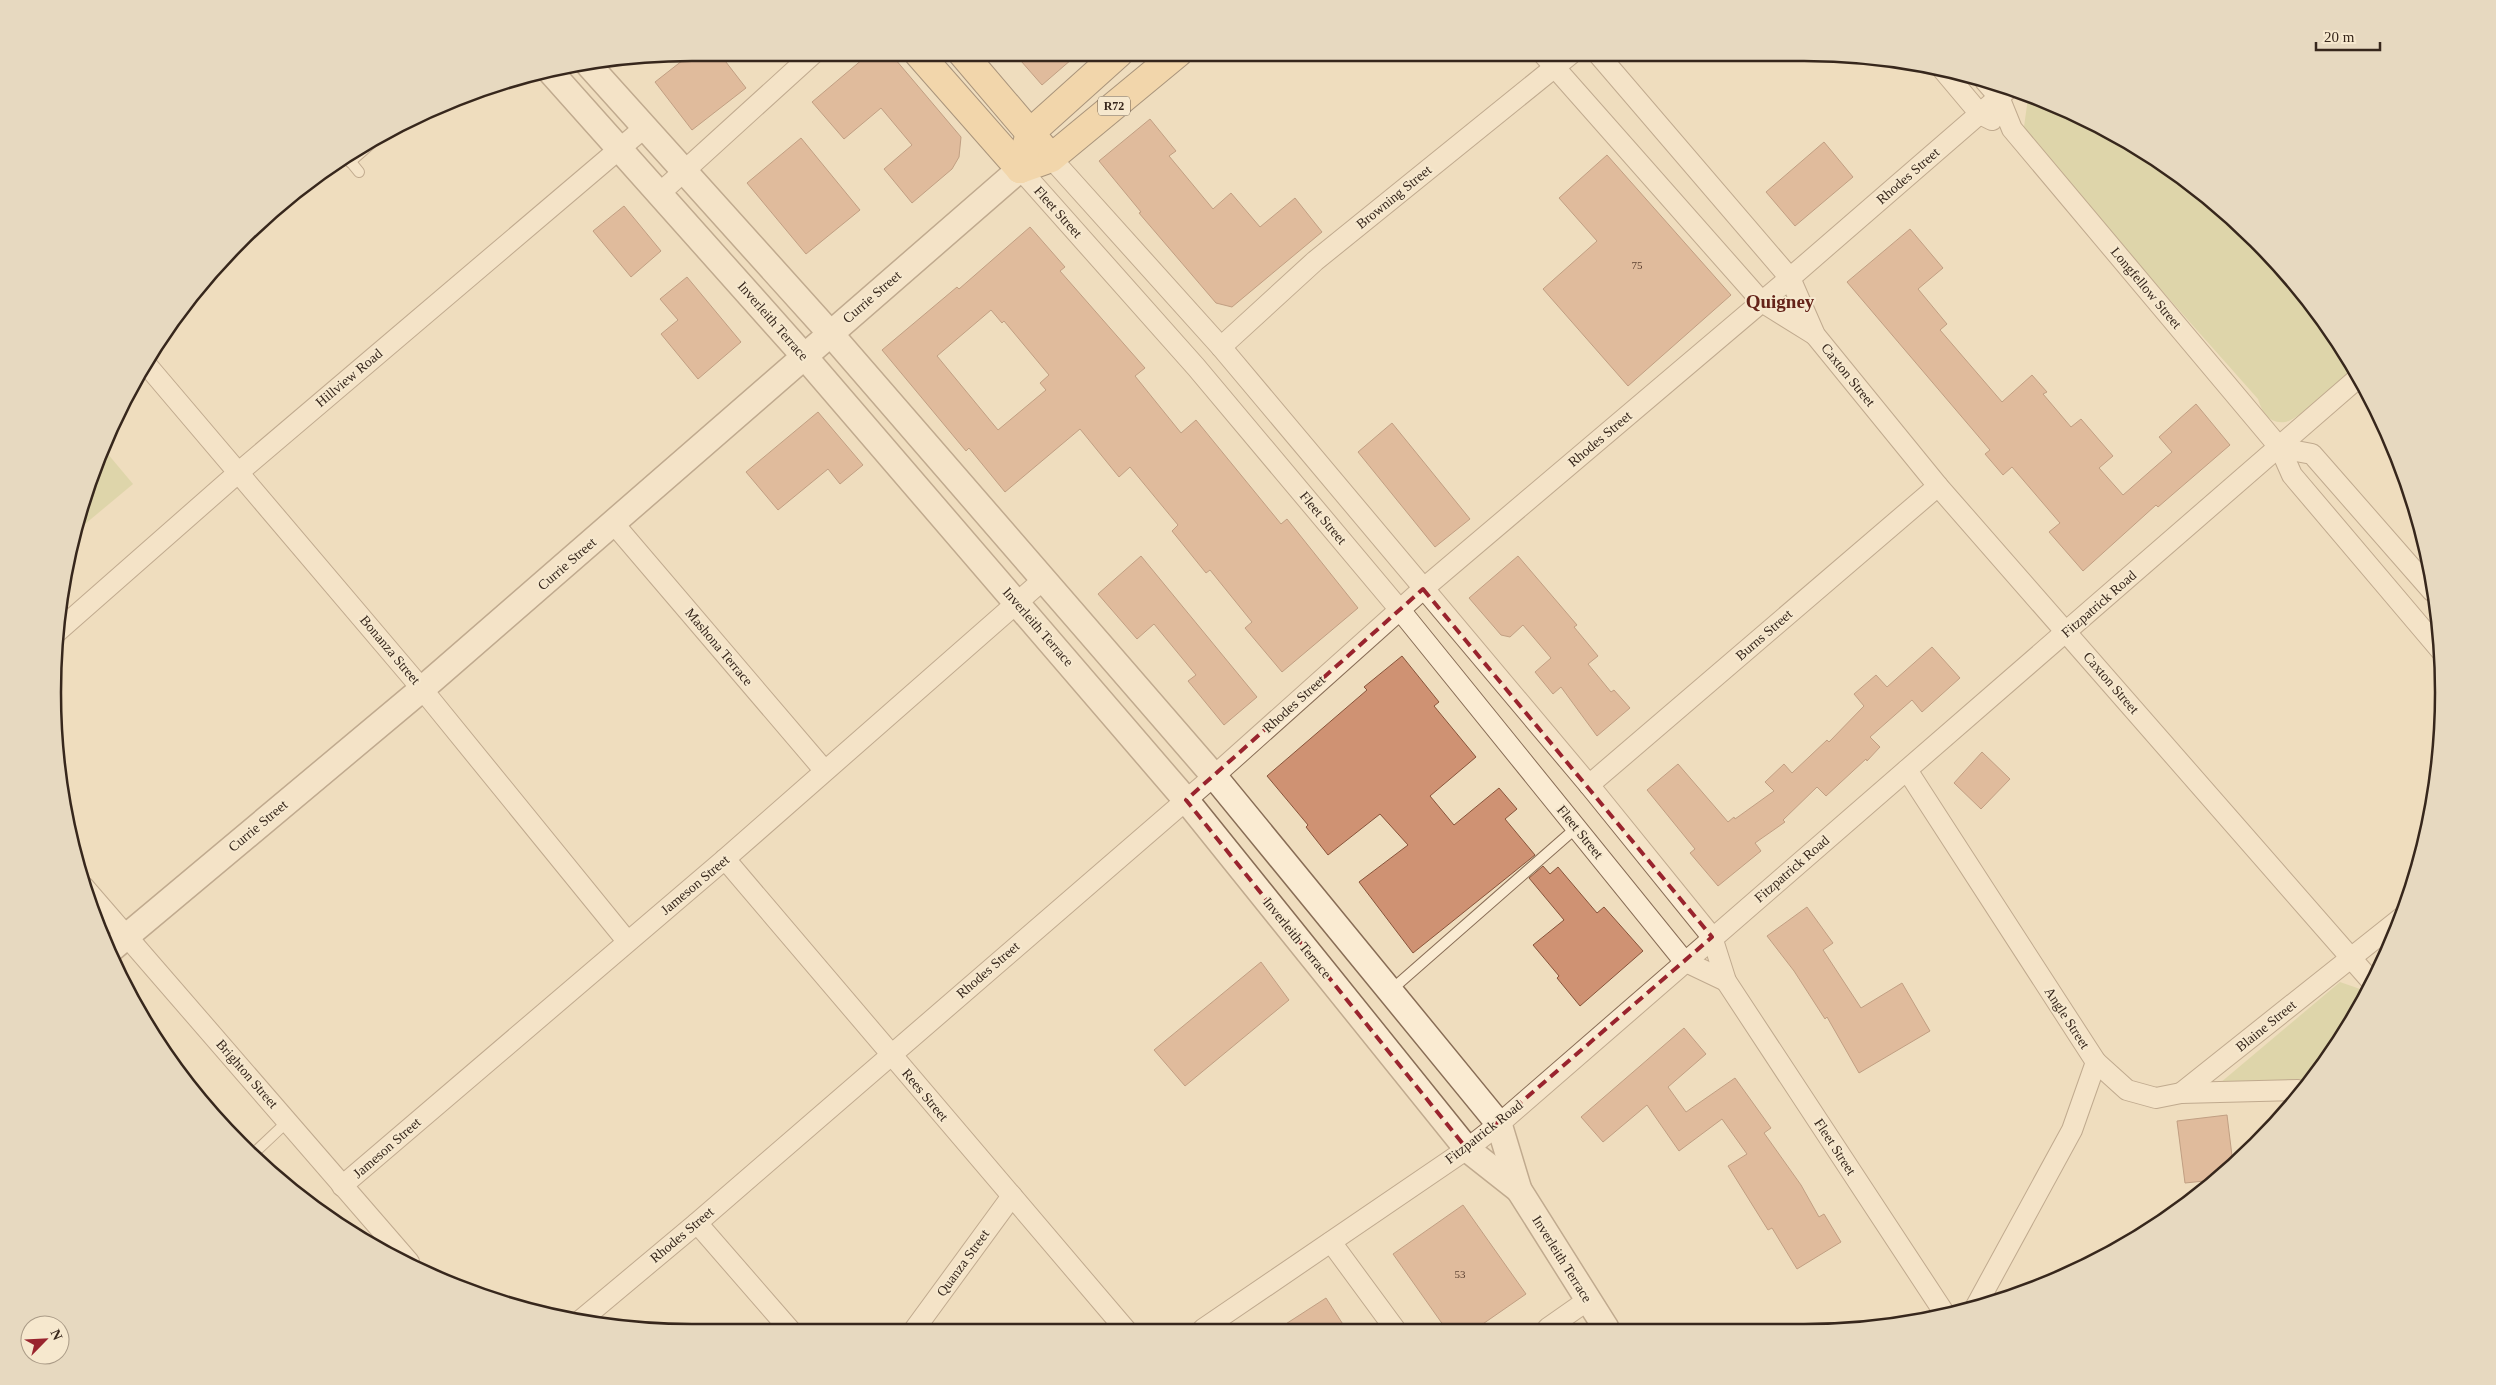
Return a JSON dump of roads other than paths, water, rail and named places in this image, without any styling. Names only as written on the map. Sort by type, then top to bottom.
[{"type":"main road","name":"Fleet Street","points":[[925,61],[1020,169]]},
{"type":"main road","name":"Fleet Street","points":[[969,61],[1051,158]]},
{"type":"main road","name":"R72","points":[[1030,133],[1110,61]]},
{"type":"main road","name":"Currie Street","points":[[1020,169],[1051,158],[1168,61]]},
{"type":"main road","points":[[1020,169],[1030,133]]},
{"type":"street","points":[[660,193],[805,61]]},
{"type":"street","name":"Caxton Street","points":[[1549,61],[1762,302],[1815,334]]},
{"type":"street","name":"Browning Street","points":[[1222,348],[1315,261],[1549,61]]},
{"type":"street","name":"Caxton Street","points":[[1604,61],[1790,278],[1815,334],[1938,486],[2367,977]]},
{"type":"street","name":"Inverleith Terrace","points":[[593,70],[830,333],[1214,776],[1499,1124],[1519,1190],[1603,1324]]},
{"type":"street","name":"Inverleith Terrace","points":[[555,77],[804,356],[1186,800],[1467,1149],[1519,1190]]},
{"type":"street","name":"Longfellow Street","points":[[1950,79],[1980,114],[2012,129],[2280,448],[2292,475],[2432,640]]},
{"type":"street","name":"Rhodes Street","points":[[587,1315],[697,1223],[890,1054],[1214,776],[1423,589],[1762,302],[2003,94]]},
{"type":"street","name":"Longfellow Street","points":[[2003,94],[2012,129]]},
{"type":"street","name":"Hillview Road","points":[[66,624],[239,472],[644,128]]},
{"type":"street","name":"Fleet Street","points":[[1051,158],[1222,348],[1589,785],[1712,937],[1726,981],[1941,1308]]},
{"type":"street","name":"Currie Street","points":[[117,944],[422,689],[1020,169]]},
{"type":"street","name":"Fleet Street","points":[[1020,169],[1196,367],[1400,610],[1684,960],[1726,981]]},
{"type":"street","name":"Bonanza Street","points":[[151,369],[422,689],[627,941]]},
{"type":"street","name":"Fitzpatrick Road","points":[[1210,1324],[1467,1149],[1499,1124],[1684,960],[1907,770],[2280,448],[2353,382]]},
{"type":"street","points":[[2280,448],[2312,454],[2425,583]]},
{"type":"street","name":"Burns Street","points":[[1589,785],[1938,486]]},
{"type":"street","name":"Mashona Terrace","points":[[614,524],[824,770]]},
{"type":"street","name":"Jameson Street","points":[[342,1186],[725,859],[824,770],[1044,580]]},
{"type":"street","name":"Angle Street","points":[[1907,770],[2096,1062],[2072,1130],[1980,1298]]},
{"type":"street","name":"Rees Street","points":[[725,859],[1121,1324]]},
{"type":"street","name":"Brighton Street","points":[[105,924],[117,944],[288,1121],[400,1252]]},
{"type":"street","name":"Blaine Street","points":[[2181,1094],[2389,927]]},
{"type":"street","name":"Blaine Street","points":[[2096,1062],[2127,1090],[2156,1098],[2181,1094],[2293,1090]]},
{"type":"street","name":"Quanza Street","points":[[918,1324],[1012,1196]]},
{"type":"street","points":[[697,1223],[785,1324]]},
{"type":"street","points":[[1331,1242],[1390,1324]]},
{"type":"street","points":[[1554,1324],[1588,1300]]},
{"type":"lane","points":[[351,162],[359,172]]},
{"type":"lane","points":[[1390,991],[1576,828]]},
{"type":"lane","points":[[258,1150],[288,1121]]},
{"type":"district","name":"Quigney","points":[[1780,301]]}]
